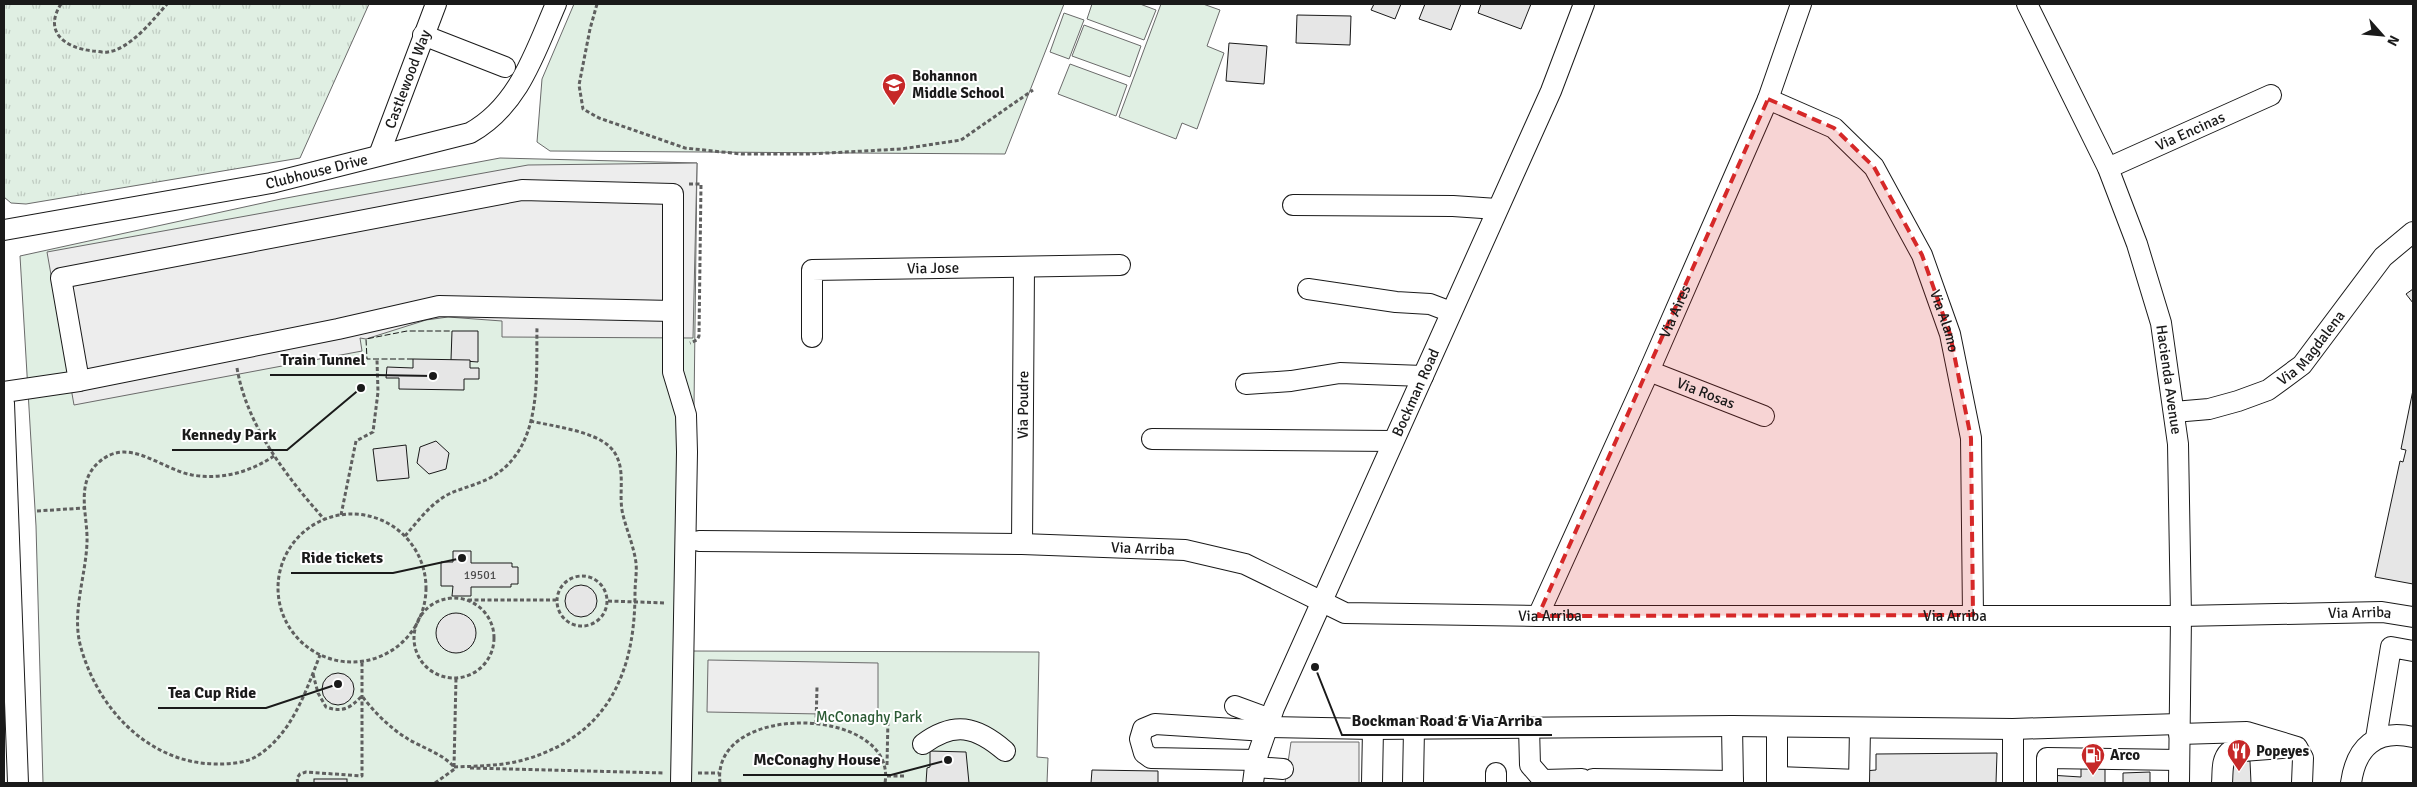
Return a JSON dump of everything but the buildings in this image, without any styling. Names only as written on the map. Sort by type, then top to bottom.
[{"type":"street","name":"Castlewood Way","points":[[379,154],[422,35],[436,4]]},
{"type":"street","name":"Clubhouse Drive","points":[[4,230],[271,183],[379,154],[470,133],[486,124],[512,98],[525,75],[556,4]]},
{"type":"street","name":"Bockman Road","points":[[1255,770],[1267,726],[1551,91],[1584,4]]},
{"type":"street","name":"Via Aires","points":[[1538,616],[1649,371],[1768,99],[1801,4]]},
{"type":"street","name":"Hacienda Avenue","points":[[2027,4],[2108,168],[2137,244],[2161,323],[2178,444],[2181,616],[2180,783]]},
{"type":"street","points":[[422,35],[505,67]]},
{"type":"street","name":"Via Encinas","points":[[2108,168],[2271,95]]},
{"type":"street","name":"Via Alamo","points":[[1768,99],[1834,128],[1874,167],[1922,255],[1950,334],[1971,438],[1973,615]]},
{"type":"street","points":[[79,381],[61,278],[522,190],[673,194],[673,312],[678,343],[673,372],[686,415],[687,452],[681,776]]},
{"type":"street","points":[[1293,205],[1453,206],[1497,209]]},
{"type":"street","name":"Via Magdalena","points":[[2174,412],[2209,409],[2268,390],[2302,365],[2383,257],[2413,232]]},
{"type":"street","name":"Via Jose","points":[[812,337],[812,270],[1120,266]]},
{"type":"street","name":"Via Poudre","points":[[1022,544],[1024,268]]},
{"type":"street","points":[[1308,289],[1396,302],[1430,304],[1451,312]]},
{"type":"street","points":[[4,392],[79,381],[439,306],[673,312]]},
{"type":"street","name":"Via Rosas","points":[[1649,371],[1764,416]]},
{"type":"street","points":[[1246,384],[1290,381],[1340,373],[1423,376]]},
{"type":"street","points":[[4,403],[6,531],[18,783]]},
{"type":"street","points":[[1152,439],[1393,441]]},
{"type":"street","name":"Via Arriba","points":[[699,542],[1022,544],[1185,550],[1244,564],[1345,613],[1538,616],[2181,616],[2382,612],[2413,617]]},
{"type":"street","points":[[2376,738],[2391,647],[2413,651]]},
{"type":"street","points":[[1235,706],[1267,726]]},
{"type":"street","points":[[1283,769],[1255,770],[1151,758],[1144,753],[1140,740],[1143,730],[1155,724],[1373,730],[1732,726],[1777,728],[2179,729],[2247,732],[2296,747],[2304,758],[2302,783]]},
{"type":"street","points":[[1529,727],[1530,765],[1543,782],[1587,779],[1733,782],[1732,726]]},
{"type":"street","points":[[1777,728],[1777,780],[1859,782],[1860,728]]},
{"type":"street","points":[[923,744],[935,735],[955,729],[969,729],[982,732],[1005,751]]},
{"type":"street","points":[[1413,783],[1414,729]]},
{"type":"street","points":[[2012,783],[2013,729]]},
{"type":"street","points":[[1372,783],[1373,730]]},
{"type":"street","points":[[2351,783],[2356,760],[2363,749],[2376,738],[2386,734],[2413,737]]},
{"type":"street","points":[[2222,783],[2224,756],[2229,752],[2296,747]]},
{"type":"street","points":[[2047,783],[2047,758],[2179,760]]},
{"type":"path","points":[[61,4],[53,22],[56,33],[66,43],[82,50],[108,52],[134,39],[167,4]]},
{"type":"path","points":[[597,4],[590,29],[580,85],[583,109],[599,118],[685,148],[741,154],[808,154],[902,149],[961,140],[1033,90]]},
{"type":"path","points":[[673,194],[689,184],[701,184],[698,336],[697,340],[678,343]]},
{"type":"path","points":[[405,536],[438,500],[495,476],[517,455],[525,440],[530,421],[536,381],[537,308]]},
{"type":"path","points":[[234,350],[244,396],[274,456],[324,519]]},
{"type":"path","points":[[341,514],[356,441],[373,432],[378,392],[377,360]]},
{"type":"path","points":[[435,783],[454,768],[506,764],[530,758],[550,750],[588,724],[606,704],[624,673],[633,638],[636,564],[622,512],[622,476],[620,465],[610,447],[592,437],[530,421]]},
{"type":"path","points":[[274,456],[262,464],[240,473],[204,476],[177,471],[136,452],[115,453],[97,464],[86,480],[84,508],[87,543],[79,611],[80,642],[90,677],[106,704],[119,720],[143,740],[174,755],[209,764],[243,762],[256,757],[282,734],[313,674],[320,655]]},
{"type":"path","points":[[37,511],[84,508]]},
{"type":"path","points":[[465,600],[477,605],[486,614],[492,625],[494,638],[492,650],[486,662],[478,671],[456,678],[440,676],[428,669],[419,659],[415,646],[414,632],[418,620],[424,603],[426,585],[423,567],[416,550],[405,536],[391,525],[375,517],[358,514],[341,514],[324,519],[305,530],[291,546],[281,565],[278,586],[280,608],[289,627],[302,644],[320,655],[334,660],[362,661],[380,656],[395,647],[408,635],[418,620],[428,608],[439,601],[453,598],[465,600],[556,600]]},
{"type":"path","points":[[587,576],[602,585],[608,601],[603,616],[590,626],[582,627],[574,625],[561,616],[556,600],[563,584],[570,579],[587,576]]},
{"type":"path","points":[[608,601],[666,603]]},
{"type":"path","points":[[298,783],[297,778],[300,774],[306,772],[362,776],[362,661]]},
{"type":"path","points":[[313,674],[318,693],[326,707],[337,710],[350,708],[362,696]]},
{"type":"path","points":[[454,768],[456,678]]},
{"type":"path","points":[[816,724],[817,687]]},
{"type":"path","points":[[362,696],[405,737],[449,760],[454,768]]},
{"type":"path","points":[[885,783],[887,776],[888,718]]},
{"type":"path","points":[[720,783],[719,773],[727,752],[744,737],[762,729],[785,724],[816,724],[840,728],[865,741],[884,760],[887,776]]},
{"type":"path","points":[[454,768],[681,776],[719,773]]},
{"type":"path","points":[[887,776],[906,776]]},
{"type":"highlighted area","points":[[1768,99],[1834,128],[1874,167],[1922,255],[1950,334],[1971,438],[1973,615],[1538,616]]},
{"type":"green space","points":[[4,4],[369,4],[300,158],[26,204],[11,203],[4,197]]},
{"type":"green space","points":[[574,4],[1064,4],[1005,154],[550,151],[537,142],[542,79]]},
{"type":"green space","points":[[1092,4],[1140,4],[1156,10],[1144,40],[1087,19]]},
{"type":"green space","points":[[1161,4],[1203,4],[1220,10],[1207,46],[1224,53],[1197,129],[1182,123],[1176,139],[1119,117]]},
{"type":"green space","points":[[1064,13],[1084,20],[1069,59],[1050,52]]},
{"type":"green space","points":[[1084,25],[1141,46],[1130,77],[1072,56]]},
{"type":"green space","points":[[1070,64],[1127,85],[1116,116],[1058,94]]},
{"type":"green space","name":"McConaghy Park","points":[[500,158],[697,163],[691,651],[1039,652],[1037,757],[1048,758],[1047,783],[43,783],[36,526],[20,256],[281,199]]},
{"type":"shaded area","points":[[697,163],[693,338],[502,337],[502,321],[448,317],[426,320],[366,339],[360,338],[362,351],[74,405],[47,252],[528,165]]},
{"type":"shaded area","points":[[708,660],[878,663],[878,715],[707,712]]},
{"type":"shaded area","points":[[1291,742],[1359,742],[1359,783],[1285,783]]},
{"type":"fence","points":[[413,359],[367,359],[366,339],[407,331],[452,331]]},
{"type":"place","name":"Bohannon Middle School","points":[[894,106]]},
{"type":"place","name":"Train Tunnel","points":[[433,376]]},
{"type":"place","name":"Kennedy Park","points":[[361,388]]},
{"type":"place","name":"Ride tickets","points":[[462,558]]},
{"type":"place","name":"Bockman Road & Via Arriba","points":[[1315,667]]},
{"type":"place","name":"Tea Cup Ride","points":[[338,684]]},
{"type":"place","name":"McConaghy House","points":[[948,760]]},
{"type":"place","name":"Popeyes","points":[[2239,772]]},
{"type":"place","name":"Arco","points":[[2093,776]]}]
